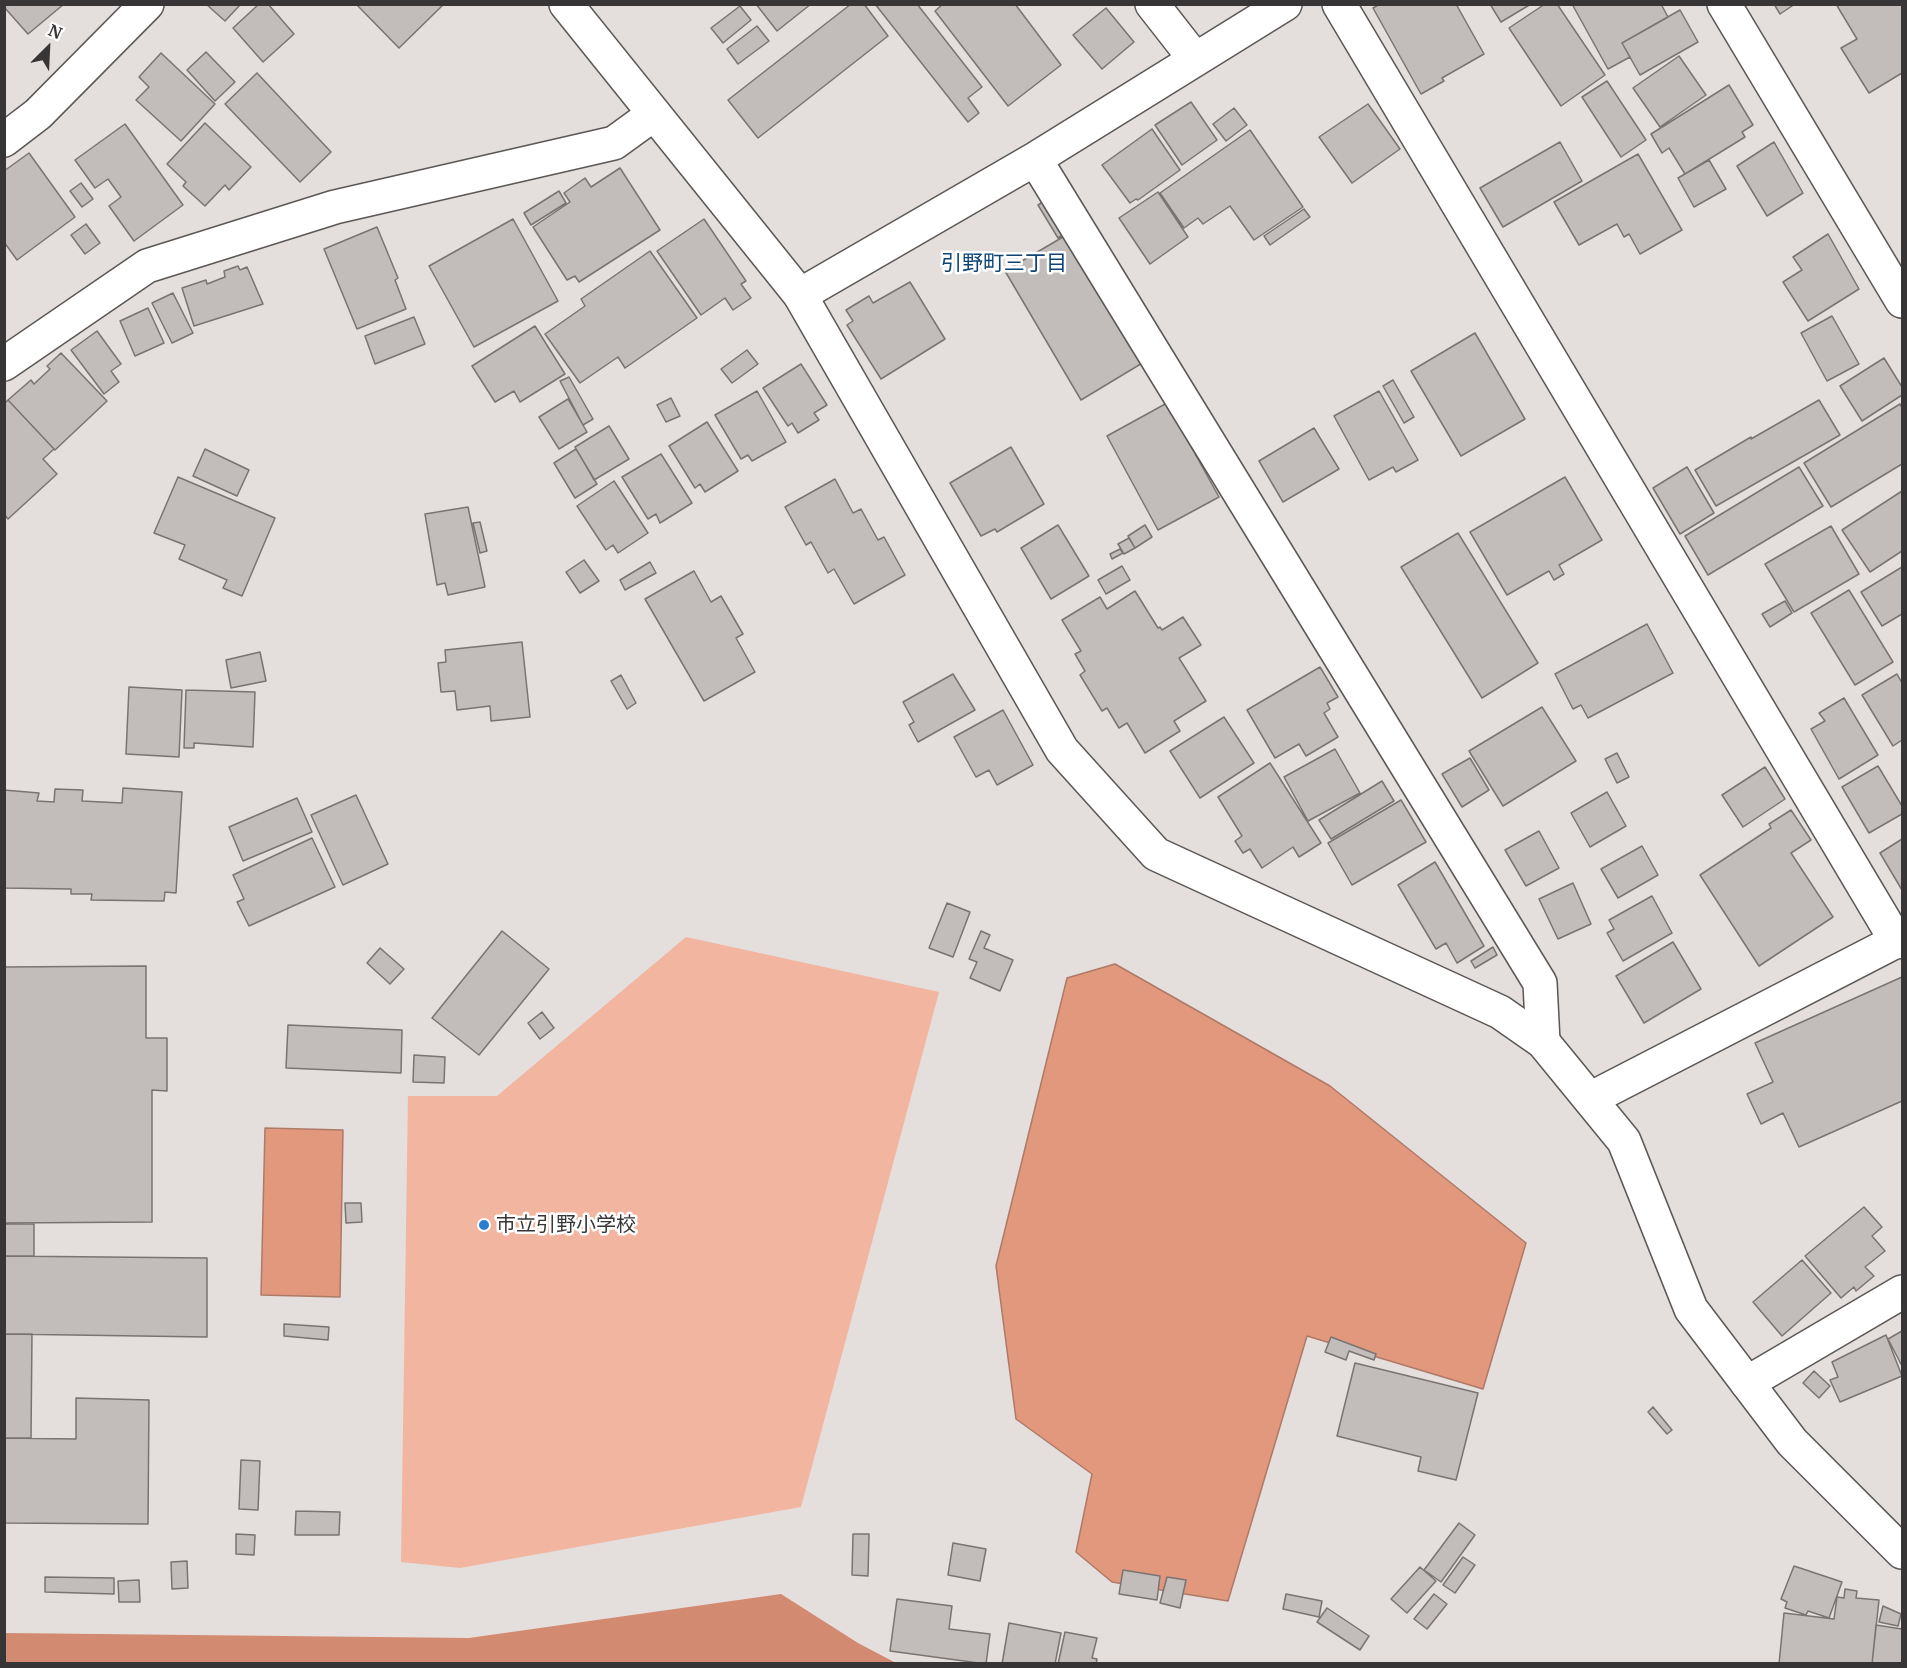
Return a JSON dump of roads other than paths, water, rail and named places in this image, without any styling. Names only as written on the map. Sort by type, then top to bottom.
[{"type":"street","points":[[4,140],[38,114],[147,4]]},
{"type":"street","points":[[566,4],[800,295],[1062,750],[1155,854],[1500,1012],[1543,1042],[1624,1141],[1691,1309],[1792,1442],[1902,1552]]},
{"type":"street","points":[[1152,4],[1195,60]]},
{"type":"street","points":[[800,295],[1035,159],[1285,4]]},
{"type":"street","points":[[1339,4],[1900,940],[1590,1099]]},
{"type":"street","points":[[1724,4],[1902,301]]},
{"type":"street","points":[[4,364],[147,266],[335,207],[614,142],[654,114]]},
{"type":"street","points":[[1035,159],[1539,983],[1543,1042]]},
{"type":"street","points":[[1748,1383],[1902,1292]]},
{"type":"place","name":"市立引野小学校","points":[[484,1225]]},
{"type":"district","name":"引野町三丁目","points":[[1004,264]]}]
